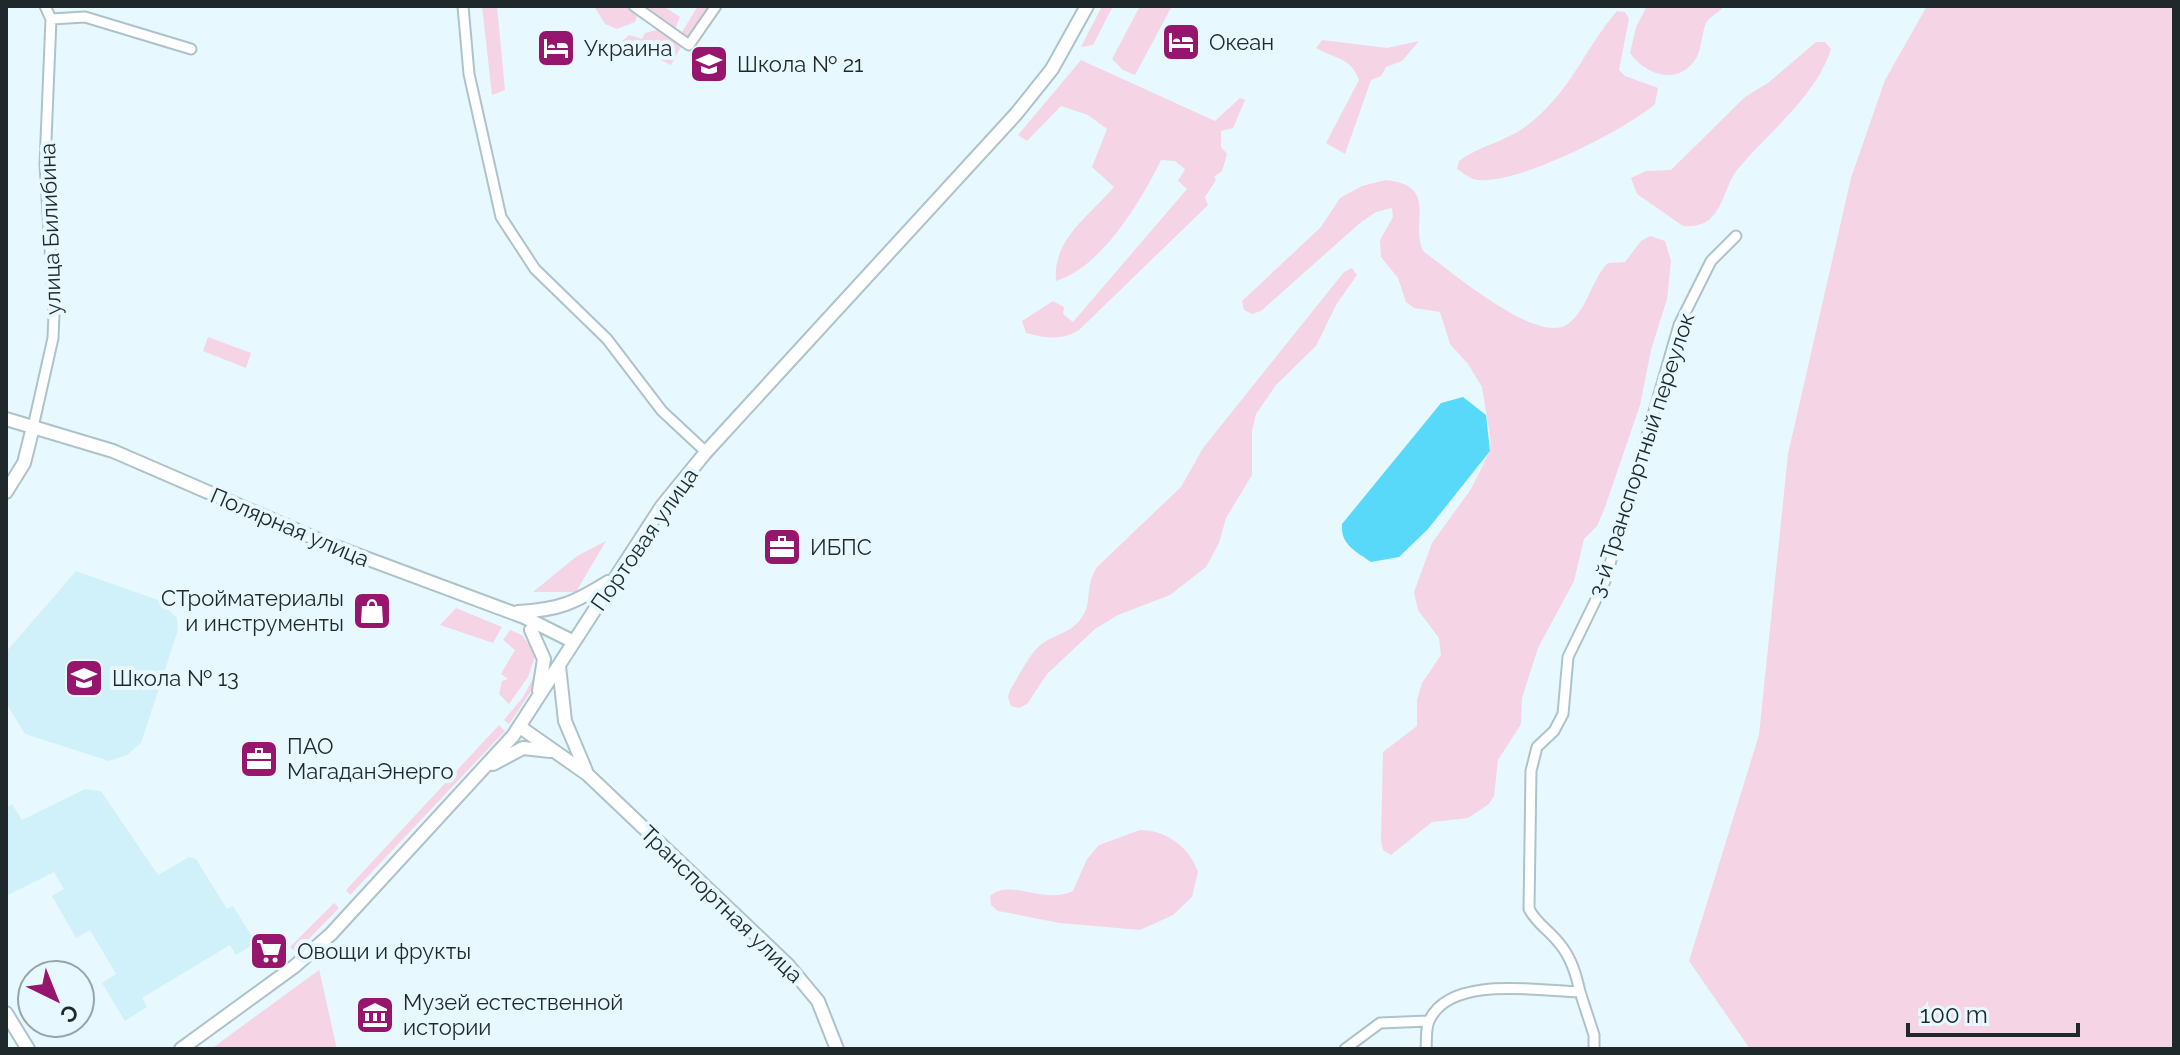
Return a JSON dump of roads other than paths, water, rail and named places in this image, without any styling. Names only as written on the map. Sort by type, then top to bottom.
[{"type":"main road","name":"Портовая улица","points":[[181,1049],[295,966],[331,934],[520,727],[572,641],[662,506],[706,452],[1016,114],[1052,69],[1087,6]]},
{"type":"main road","name":"Полярная улица","points":[[6,419],[113,451],[342,550],[511,612],[572,641]]},
{"type":"main road","name":"улица Билибина","points":[[6,492],[24,463],[33,427]]},
{"type":"main road","points":[[511,612],[553,611],[572,605],[613,579]]},
{"type":"main road","points":[[511,612],[531,630],[559,665]]},
{"type":"main road","points":[[531,630],[544,659],[537,701]]},
{"type":"main road","name":"Транспортная улица","points":[[559,665],[565,721],[587,774]]},
{"type":"main road","name":"Транспортная улица","points":[[520,727],[587,774],[800,978],[825,1015],[837,1049]]},
{"type":"main road","points":[[477,775],[502,758],[526,748],[561,755]]},
{"type":"main road","points":[[6,1013],[28,1049]]},
{"type":"street","name":"улица Билибина","points":[[33,427],[54,327],[45,164],[51,19],[45,6]]},
{"type":"street","points":[[463,6],[469,74],[501,217],[535,269],[607,339],[662,411],[706,452]]},
{"type":"street","points":[[634,6],[689,45],[716,6]]},
{"type":"street","points":[[51,19],[85,17],[191,49]]},
{"type":"street","name":"3-й Транспортный переулок","points":[[1594,1049],[1594,1035],[1575,969],[1561,945],[1538,925],[1529,909],[1531,771],[1537,747],[1554,731],[1563,714],[1568,657],[1605,581],[1679,325],[1711,261],[1736,236]]},
{"type":"street","points":[[1426,1049],[1428,1021],[1440,1004],[1476,989],[1580,992]]},
{"type":"street","points":[[1345,1049],[1380,1023],[1428,1021]]},
{"type":"water","points":[[1463,397],[1486,415],[1490,451],[1428,529],[1399,557],[1371,562],[1347,543],[1342,524],[1441,403]]},
{"type":"place","name":"Океан","points":[[1181,42]]},
{"type":"place","name":"Украина","points":[[556,48]]},
{"type":"place","name":"Школа № 21","points":[[709,64]]},
{"type":"place","name":"ИБПС","points":[[782,547]]},
{"type":"place","name":"СТройматериалы и инструменты","points":[[372,611]]},
{"type":"place","name":"Школа № 13","points":[[84,678]]},
{"type":"place","name":"ПАО МагаданЭнерго","points":[[259,759]]},
{"type":"place","name":"Овощи и фрукты","points":[[269,951]]},
{"type":"place","name":"Музей естественной истории","points":[[375,1015]]}]
